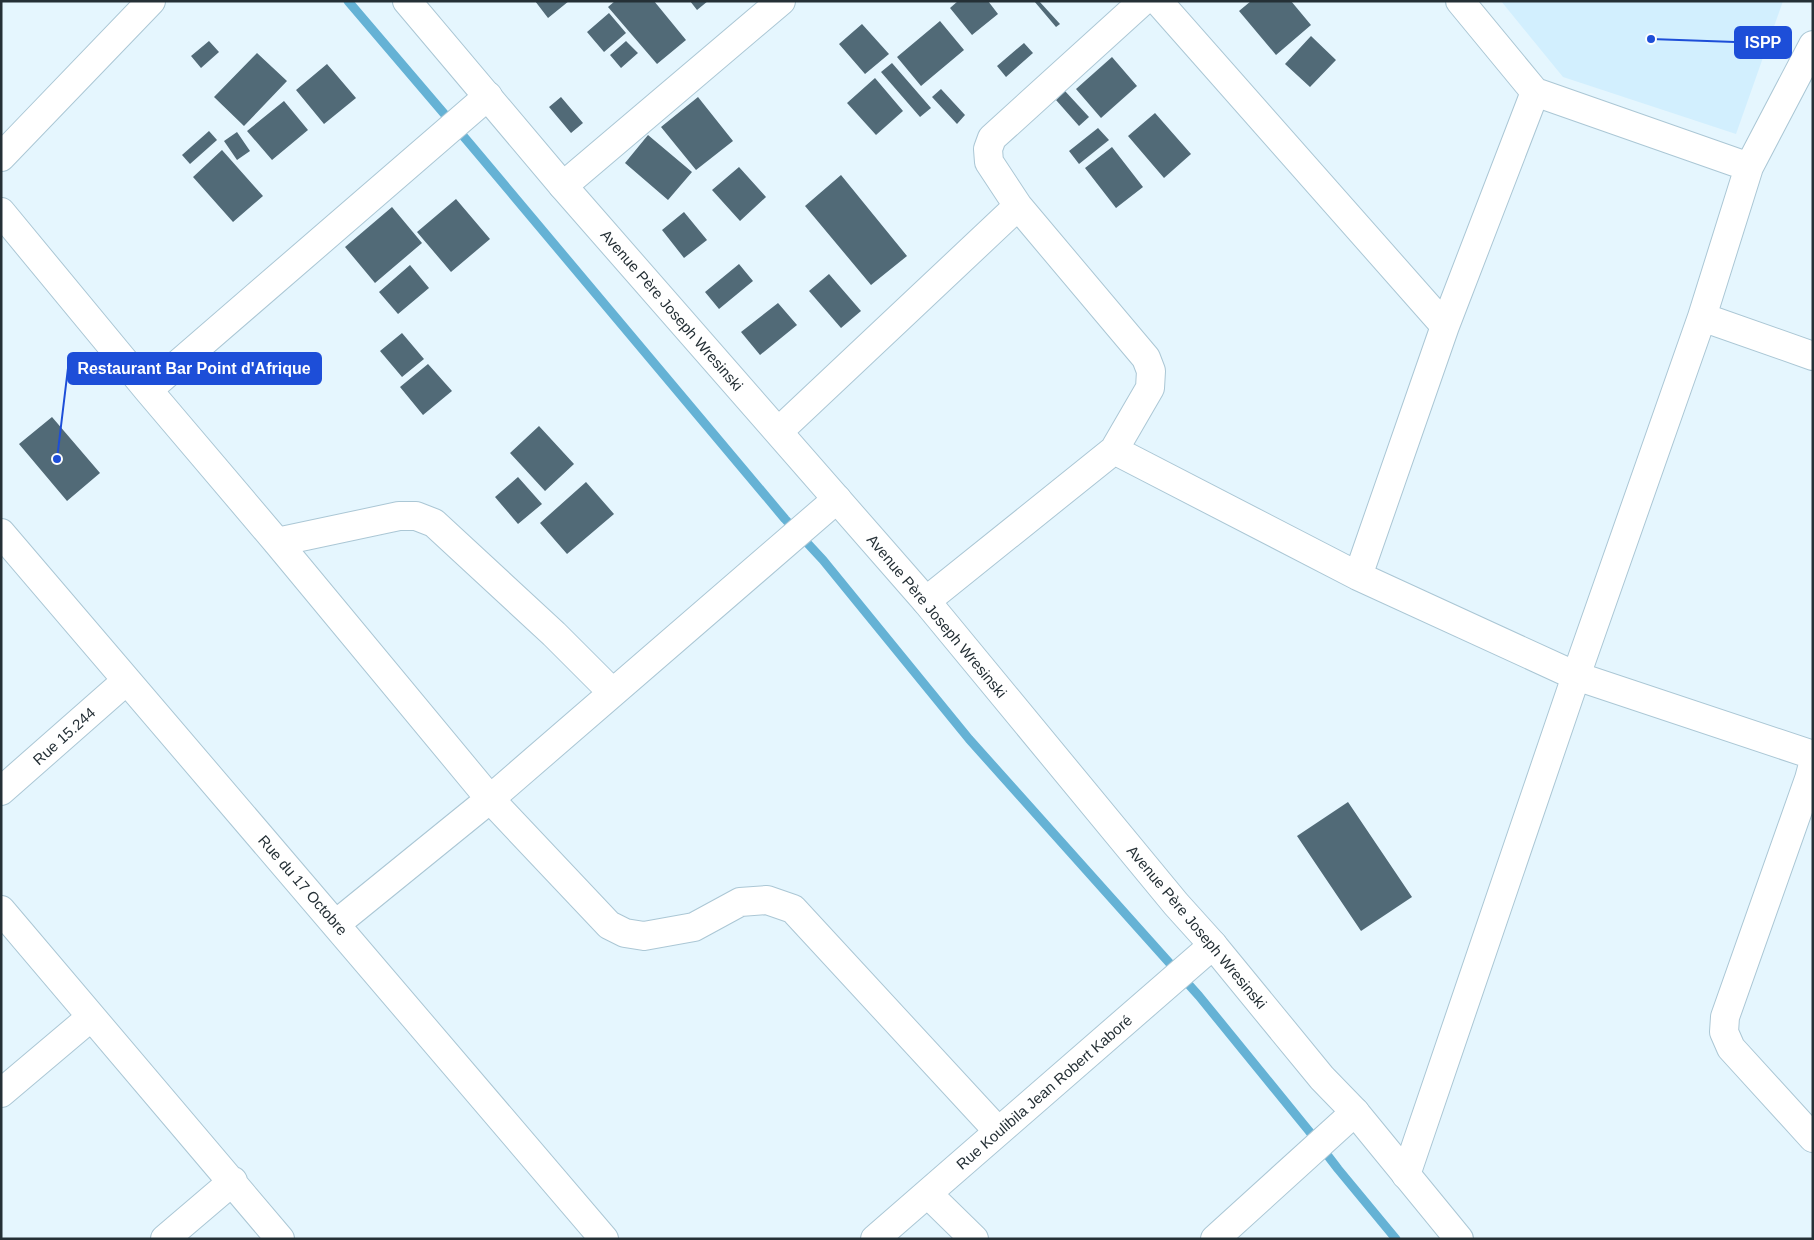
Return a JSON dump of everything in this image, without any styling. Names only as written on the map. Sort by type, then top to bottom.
[{"type":"street","points":[[1,157],[151,1]]},
{"type":"street","name":"Avenue Père Joseph Wresinski","points":[[407,1],[563,186],[926,601],[1322,1078],[1355,1112],[1459,1239]]},
{"type":"street","points":[[563,186],[781,1]]},
{"type":"street","points":[[926,601],[1114,450],[1150,388],[1151,371],[1146,358],[1018,206],[988,162],[988,149],[992,138],[1143,1]]},
{"type":"street","points":[[1158,1],[1445,326]]},
{"type":"street","points":[[1460,1],[1535,92],[1749,167]]},
{"type":"street","points":[[1406,1175],[1576,676],[1702,317],[1749,167],[1813,45]]},
{"type":"street","points":[[1358,576],[1445,326],[1535,92]]},
{"type":"street","points":[[148,390],[488,96]]},
{"type":"street","points":[[779,431],[1018,206]]},
{"type":"street","points":[[1,212],[490,799],[609,925],[625,933],[644,936],[694,927],[740,902],[767,900],[793,909],[998,1131]]},
{"type":"street","points":[[1702,317],[1813,356]]},
{"type":"street","points":[[1114,450],[1358,576],[1576,676],[1812,770],[1725,1018],[1724,1032],[1731,1048],[1813,1138]]},
{"type":"street","points":[[336,924],[490,799],[837,499]]},
{"type":"street","points":[[277,542],[399,516],[416,516],[434,524],[554,634],[612,692]]},
{"type":"street","name":"Rue du 17 Octobre","points":[[1,533],[604,1239]]},
{"type":"street","name":"Rue 15.244","points":[[1,791],[126,680]]},
{"type":"street","points":[[1,910],[280,1239]]},
{"type":"street","name":"Rue Koulibila Jean Robert Kaboré","points":[[875,1239],[1213,945]]},
{"type":"street","points":[[1,1093],[91,1017]]},
{"type":"street","points":[[1215,1239],[1355,1112]]},
{"type":"street","points":[[165,1239],[232,1181]]},
{"type":"street","points":[[928,1194],[974,1239]]},
{"type":"shaded area","points":[[1501,1],[1783,1],[1736,134],[1563,77]]},
{"type":"building","points":[[535,1],[569,1],[548,18]]},
{"type":"building","points":[[615,1],[654,1],[686,40],[657,64],[608,7]]},
{"type":"building","points":[[690,1],[708,1],[697,10]]},
{"type":"building","points":[[958,1],[988,1],[998,14],[972,35],[950,8]]},
{"type":"building","points":[[1034,1],[1039,1],[1060,24],[1056,27]]},
{"type":"building","points":[[1251,1],[1291,1],[1311,25],[1276,55],[1239,11]]},
{"type":"building","points":[[609,13],[626,33],[604,52],[587,32]]},
{"type":"building","points":[[940,21],[964,50],[921,86],[897,57]]},
{"type":"building","points":[[862,24],[889,54],[865,74],[839,44]]},
{"type":"building","points":[[1311,36],[1336,60],[1310,87],[1285,64]]},
{"type":"building","points":[[209,41],[219,52],[201,68],[191,56]]},
{"type":"building","points":[[626,41],[638,53],[621,68],[610,55]]},
{"type":"building","points":[[1024,43],[1033,53],[1006,77],[997,66]]},
{"type":"building","points":[[257,53],[287,81],[244,126],[214,97]]},
{"type":"building","points":[[1112,57],[1137,86],[1101,118],[1076,89]]},
{"type":"building","points":[[892,63],[931,108],[920,117],[881,72]]},
{"type":"building","points":[[327,64],[356,98],[324,124],[296,90]]},
{"type":"building","points":[[875,78],[903,111],[876,135],[847,103]]},
{"type":"building","points":[[941,89],[965,115],[957,124],[932,97]]},
{"type":"building","points":[[1065,91],[1089,117],[1079,126],[1056,100]]},
{"type":"building","points":[[561,97],[583,123],[571,133],[549,107]]},
{"type":"building","points":[[698,97],[733,141],[696,170],[661,127]]},
{"type":"building","points":[[284,101],[308,130],[272,160],[247,131]]},
{"type":"building","points":[[1155,113],[1191,154],[1164,178],[1128,136]]},
{"type":"building","points":[[1098,128],[1109,140],[1079,164],[1069,151]]},
{"type":"building","points":[[209,131],[217,140],[190,164],[182,155]]},
{"type":"building","points":[[237,132],[250,151],[237,160],[224,141]]},
{"type":"building","points":[[648,135],[692,172],[668,200],[625,163]]},
{"type":"building","points":[[1112,147],[1143,187],[1116,208],[1085,168]]},
{"type":"building","points":[[222,150],[263,196],[233,222],[193,177]]},
{"type":"building","points":[[739,167],[766,197],[740,221],[712,190]]},
{"type":"building","points":[[841,175],[907,256],[871,285],[805,206]]},
{"type":"building","points":[[456,199],[490,239],[451,272],[417,232]]},
{"type":"building","points":[[392,207],[422,243],[375,283],[345,247]]},
{"type":"building","points":[[684,212],[707,240],[684,258],[662,230]]},
{"type":"building","points":[[739,264],[753,281],[719,309],[705,292]]},
{"type":"building","points":[[410,265],[429,288],[398,314],[379,292]]},
{"type":"building","points":[[829,274],[861,311],[841,328],[809,291]]},
{"type":"building","points":[[778,303],[797,325],[760,355],[741,332]]},
{"type":"building","points":[[402,333],[424,359],[402,377],[380,351]]},
{"type":"building","points":[[428,364],[452,391],[423,415],[400,387]]},
{"type":"building","points":[[52,417],[100,473],[67,501],[19,444]]},
{"type":"building","points":[[539,426],[574,464],[545,491],[510,453]]},
{"type":"building","points":[[518,477],[542,504],[518,524],[495,497]]},
{"type":"building","points":[[586,482],[614,514],[567,554],[540,523]]},
{"type":"building","points":[[1348,802],[1412,897],[1361,931],[1297,836]]},
{"type":"waterway","points":[[348,1],[785,519],[823,560],[969,739],[1199,996],[1396,1239]]},
{"type":"place","name":"ISPP","points":[[1651,39]]},
{"type":"place","name":"Restaurant Bar Point d'Afrique","points":[[57,459]]}]
